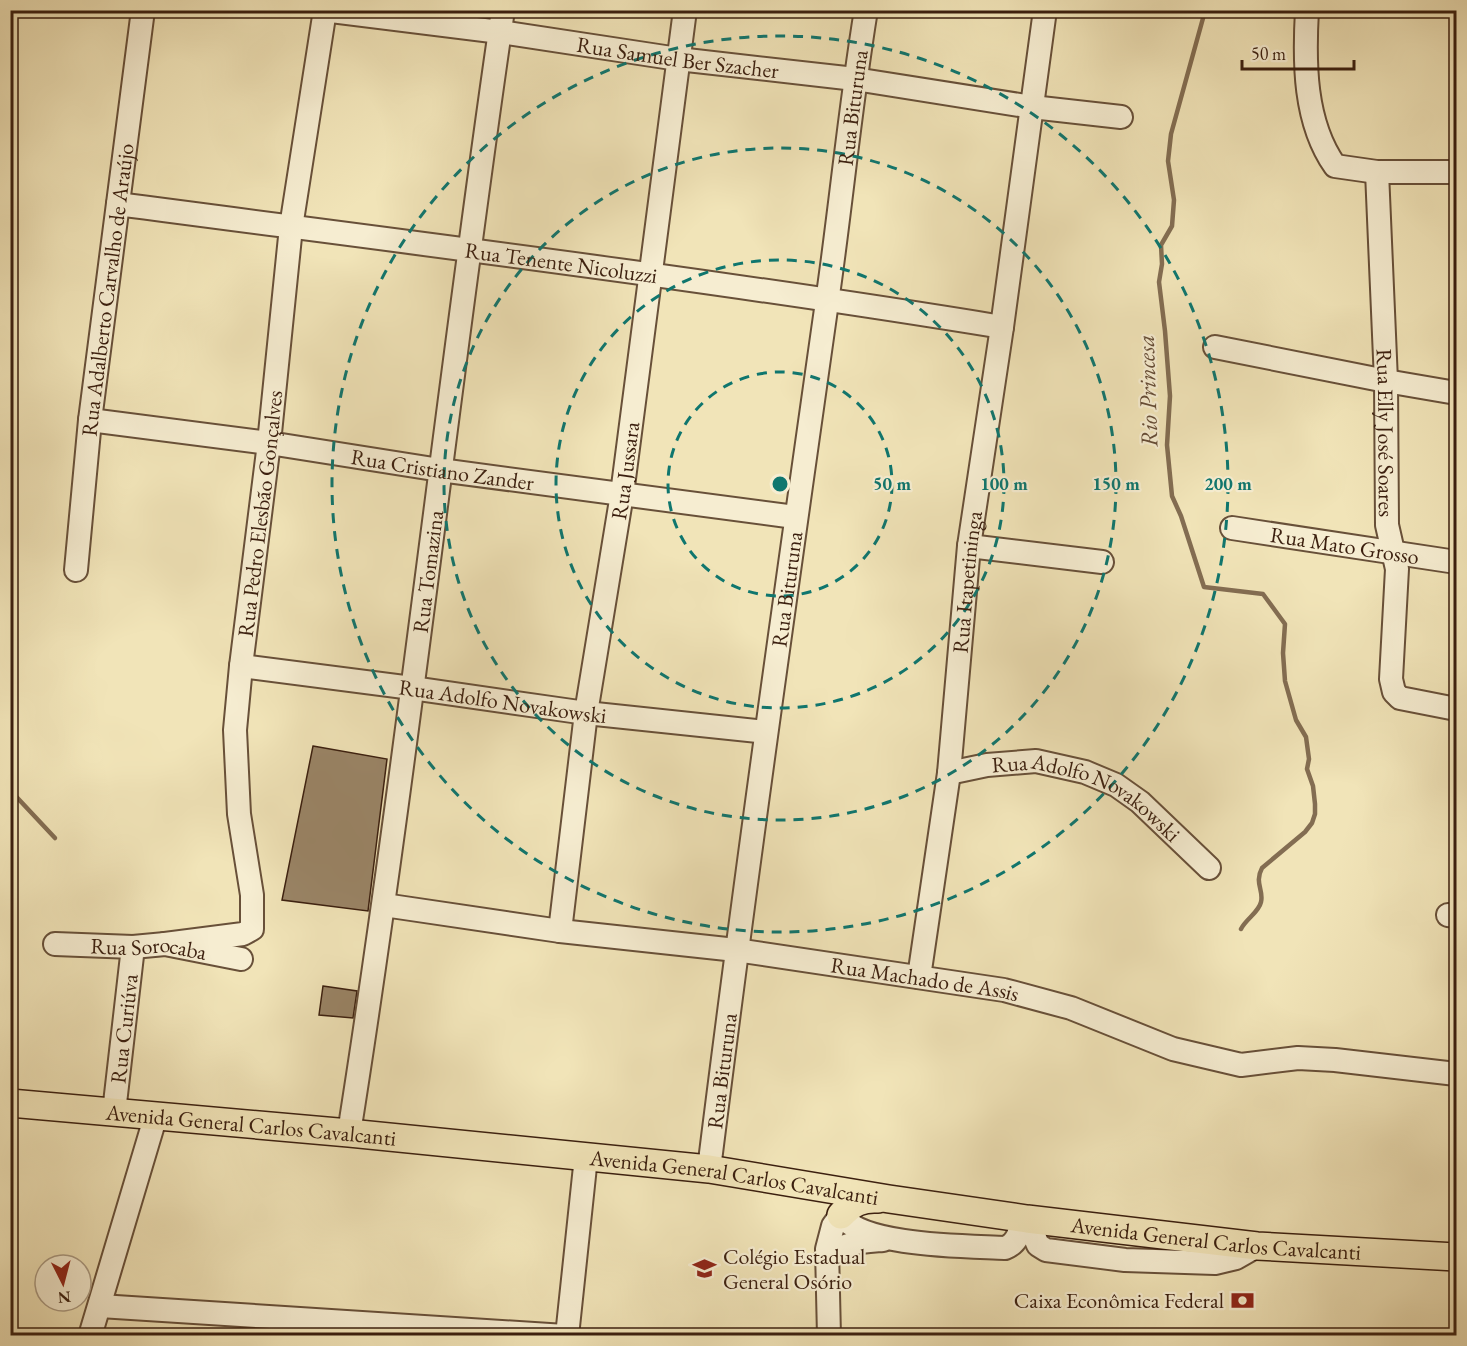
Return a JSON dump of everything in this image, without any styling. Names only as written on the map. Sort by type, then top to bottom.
[{"type":"main road","name":"Avenida General Carlos Cavalcanti","points":[[10,1103],[349,1133],[710,1170],[1024,1218],[1257,1246],[1456,1257]]},
{"type":"main road","points":[[841,1215],[849,1206],[862,1200],[889,1199]]},
{"type":"street","name":"Rua Adalberto Carvalho de Araújo","points":[[76,570],[90,420],[143,10]]},
{"type":"street","name":"Rua Jussara","points":[[560,931],[586,713],[622,494],[685,10]]},
{"type":"street","name":"Rua Bituruna","points":[[710,1170],[736,950],[795,517],[828,299],[855,79],[866,10]]},
{"type":"street","name":"Rua Itapetininga","points":[[919,977],[949,773],[969,546],[1002,327],[1045,10]]},
{"type":"street","points":[[1307,10],[1305,56],[1311,106],[1327,154],[1335,166],[1377,172],[1456,172]]},
{"type":"street","name":"Rua Samuel Ber Szacher","points":[[324,11],[501,21],[678,59],[855,79],[1032,107],[1121,117]]},
{"type":"street","name":"Rua Pedro Elesbão Gonçalves","points":[[165,944],[243,934],[252,929],[252,895],[239,814],[236,742],[241,666],[269,443],[291,227],[324,11]]},
{"type":"street","name":"Rua Tomazina","points":[[349,1133],[384,905],[469,249],[501,21]]},
{"type":"street","name":"Rua Elly José Soares","points":[[1377,172],[1386,381],[1387,525],[1396,569],[1391,679],[1394,692],[1400,698],[1456,709]]},
{"type":"street","name":"Rua Tenente Nicoluzzi","points":[[118,204],[652,274],[1002,327]]},
{"type":"street","points":[[1215,347],[1456,393]]},
{"type":"street","name":"Rua Cristiano Zander","points":[[90,420],[269,443],[440,470],[795,517]]},
{"type":"street","name":"Rua Mato Grosso","points":[[1232,528],[1456,562]]},
{"type":"street","points":[[969,546],[1102,562]]},
{"type":"street","name":"Rua Adolfo Novakowski","points":[[241,666],[586,713],[766,732]]},
{"type":"street","name":"Rua Adolfo Novakowski","points":[[949,773],[987,765],[1036,761],[1086,772],[1116,785],[1140,802],[1209,868]]},
{"type":"street","name":"Rua Machado de Assis","points":[[384,905],[560,931],[736,950],[1004,990],[1071,1008],[1173,1049],[1240,1065],[1298,1058],[1456,1074]]},
{"type":"street","name":"Rua Sorocaba","points":[[55,944],[133,947],[165,944],[241,959]]},
{"type":"street","name":"Rua Curiúva","points":[[114,1112],[133,947]]},
{"type":"street","points":[[90,1335],[156,1115]]},
{"type":"street","points":[[100,1306],[566,1335],[586,1157]]},
{"type":"street","points":[[841,1215],[851,1225],[889,1239],[1005,1248],[1012,1246],[1021,1230],[1024,1218]]},
{"type":"street","name":"Avenida General Carlos Cavalcanti","points":[[829,1335],[826,1257],[833,1226],[841,1215]]},
{"type":"street","name":"Avenida General Carlos Cavalcanti","points":[[826,1257],[840,1246],[889,1239]]},
{"type":"building","points":[[313,746],[387,759],[368,911],[282,900]]},
{"type":"building","points":[[323,986],[357,991],[353,1018],[319,1015]]},
{"type":"waterway","name":"Rio Princesa","points":[[1205,11],[1171,134],[1168,161],[1174,200],[1172,226],[1161,245],[1162,264],[1159,282],[1170,396],[1167,445],[1172,496],[1181,516],[1204,587],[1263,594],[1285,624],[1283,653],[1285,681],[1296,720],[1306,737],[1309,759],[1307,769],[1313,786],[1315,804],[1312,823],[1305,832],[1262,868],[1259,878],[1262,898],[1260,906],[1241,929]]},
{"type":"waterway","points":[[10,790],[55,838]]},
{"type":"place","name":"Colégio Estadual General Osório","points":[[705,1269]]},
{"type":"place","name":"Caixa Econômica Federal","points":[[1242,1300]]}]
